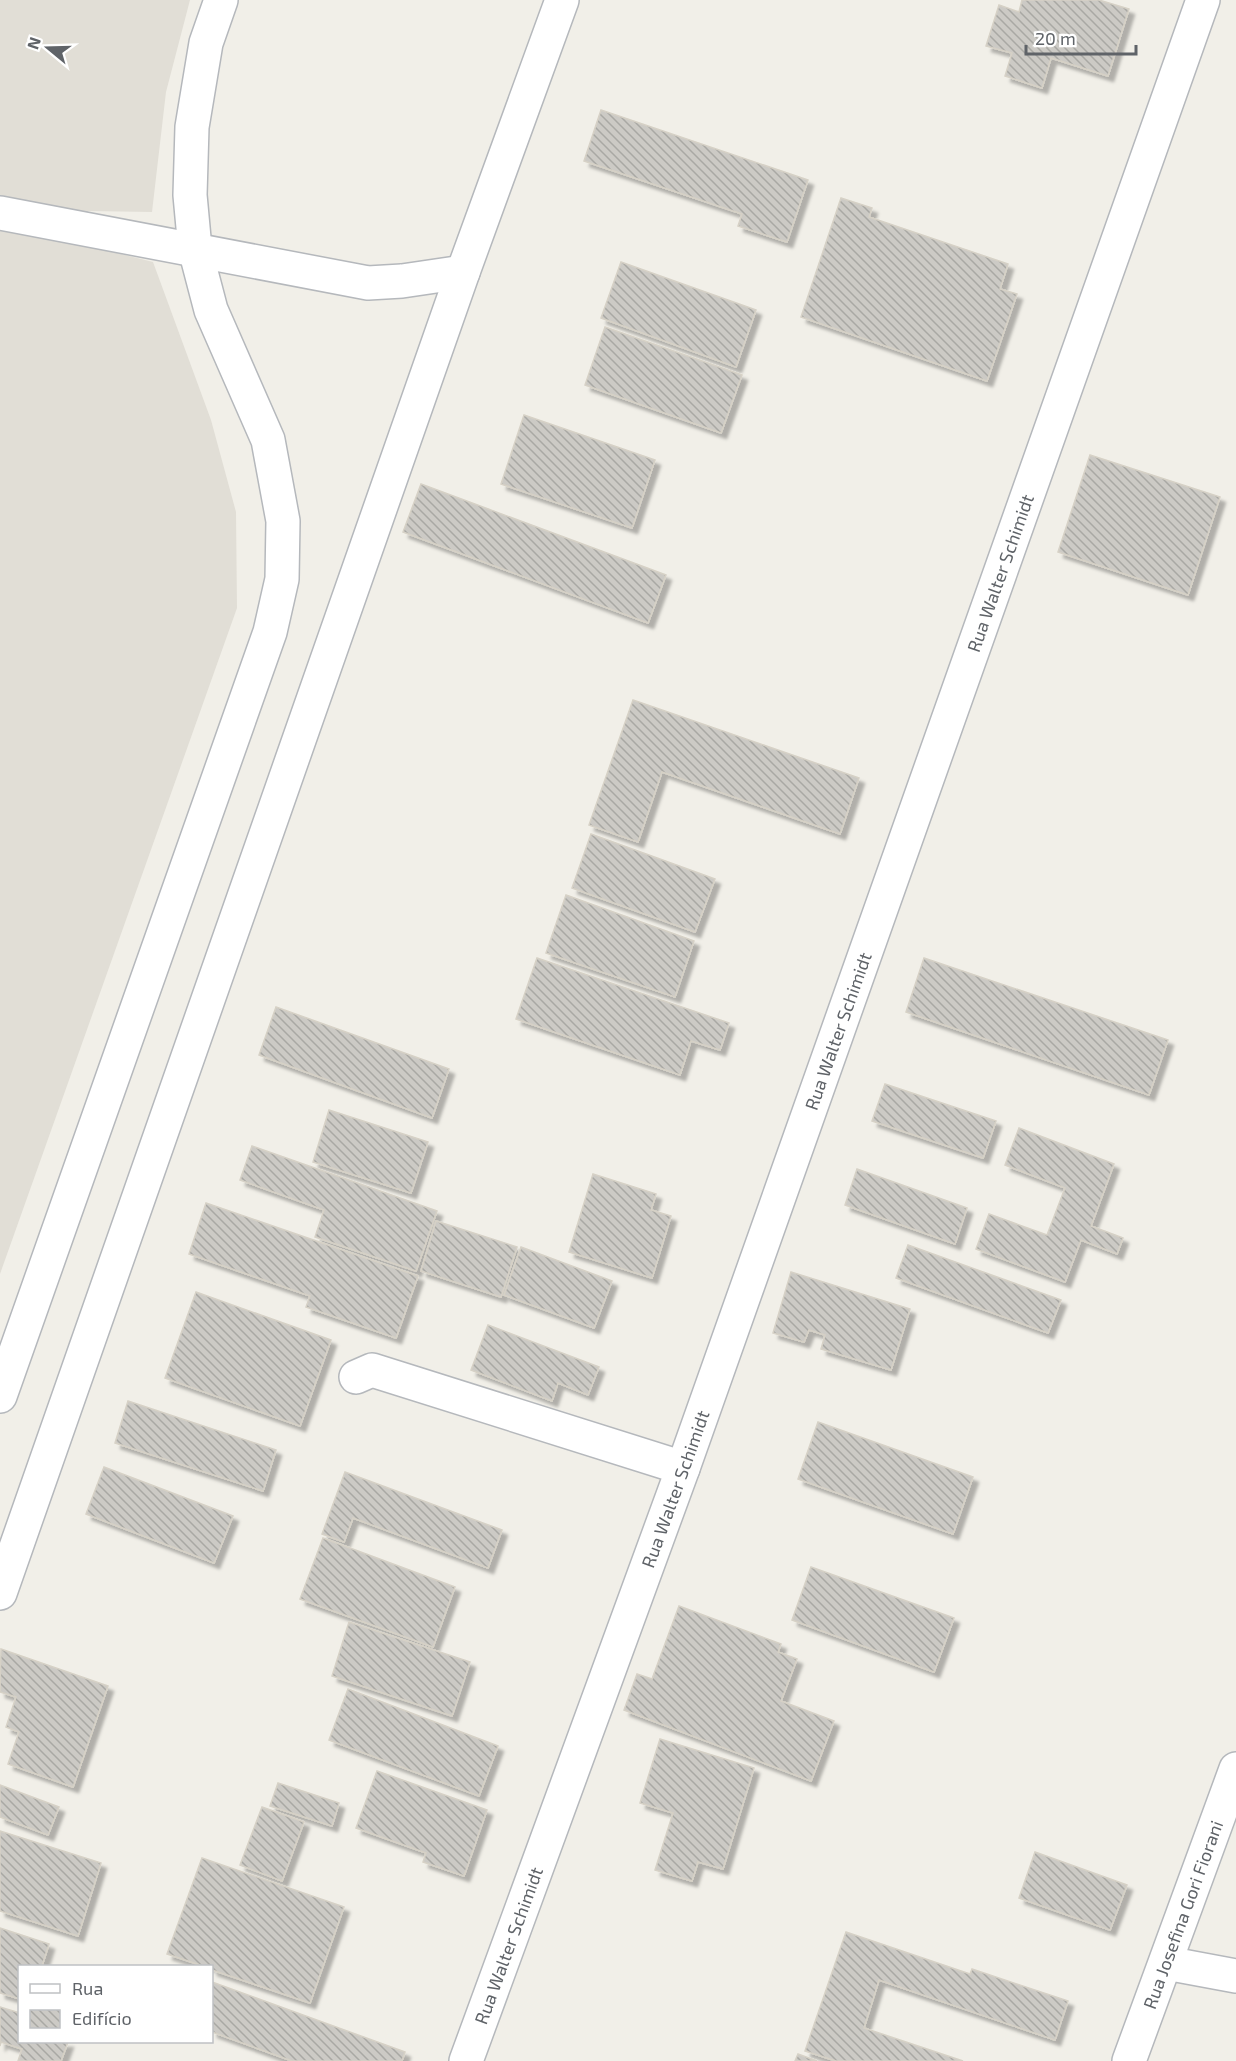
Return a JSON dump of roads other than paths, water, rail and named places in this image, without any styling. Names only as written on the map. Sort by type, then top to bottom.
[{"type":"street","points":[[0,1396],[270,632],[282,579],[283,521],[268,440],[211,310],[195,249],[189,195],[192,127],[206,43],[221,0]]},
{"type":"street","points":[[0,1593],[464,272],[562,0]]},
{"type":"street","name":"Rua Walter Schimidt","points":[[466,2061],[683,1468],[1203,0]]},
{"type":"street","points":[[0,213],[368,283],[402,281],[464,272]]},
{"type":"street","points":[[356,1377],[372,1370],[683,1468]]},
{"type":"street","name":"Rua Josefina Gori Fiorani","points":[[1129,2061],[1236,1769]]},
{"type":"street","points":[[1166,1963],[1236,1976]]}]
